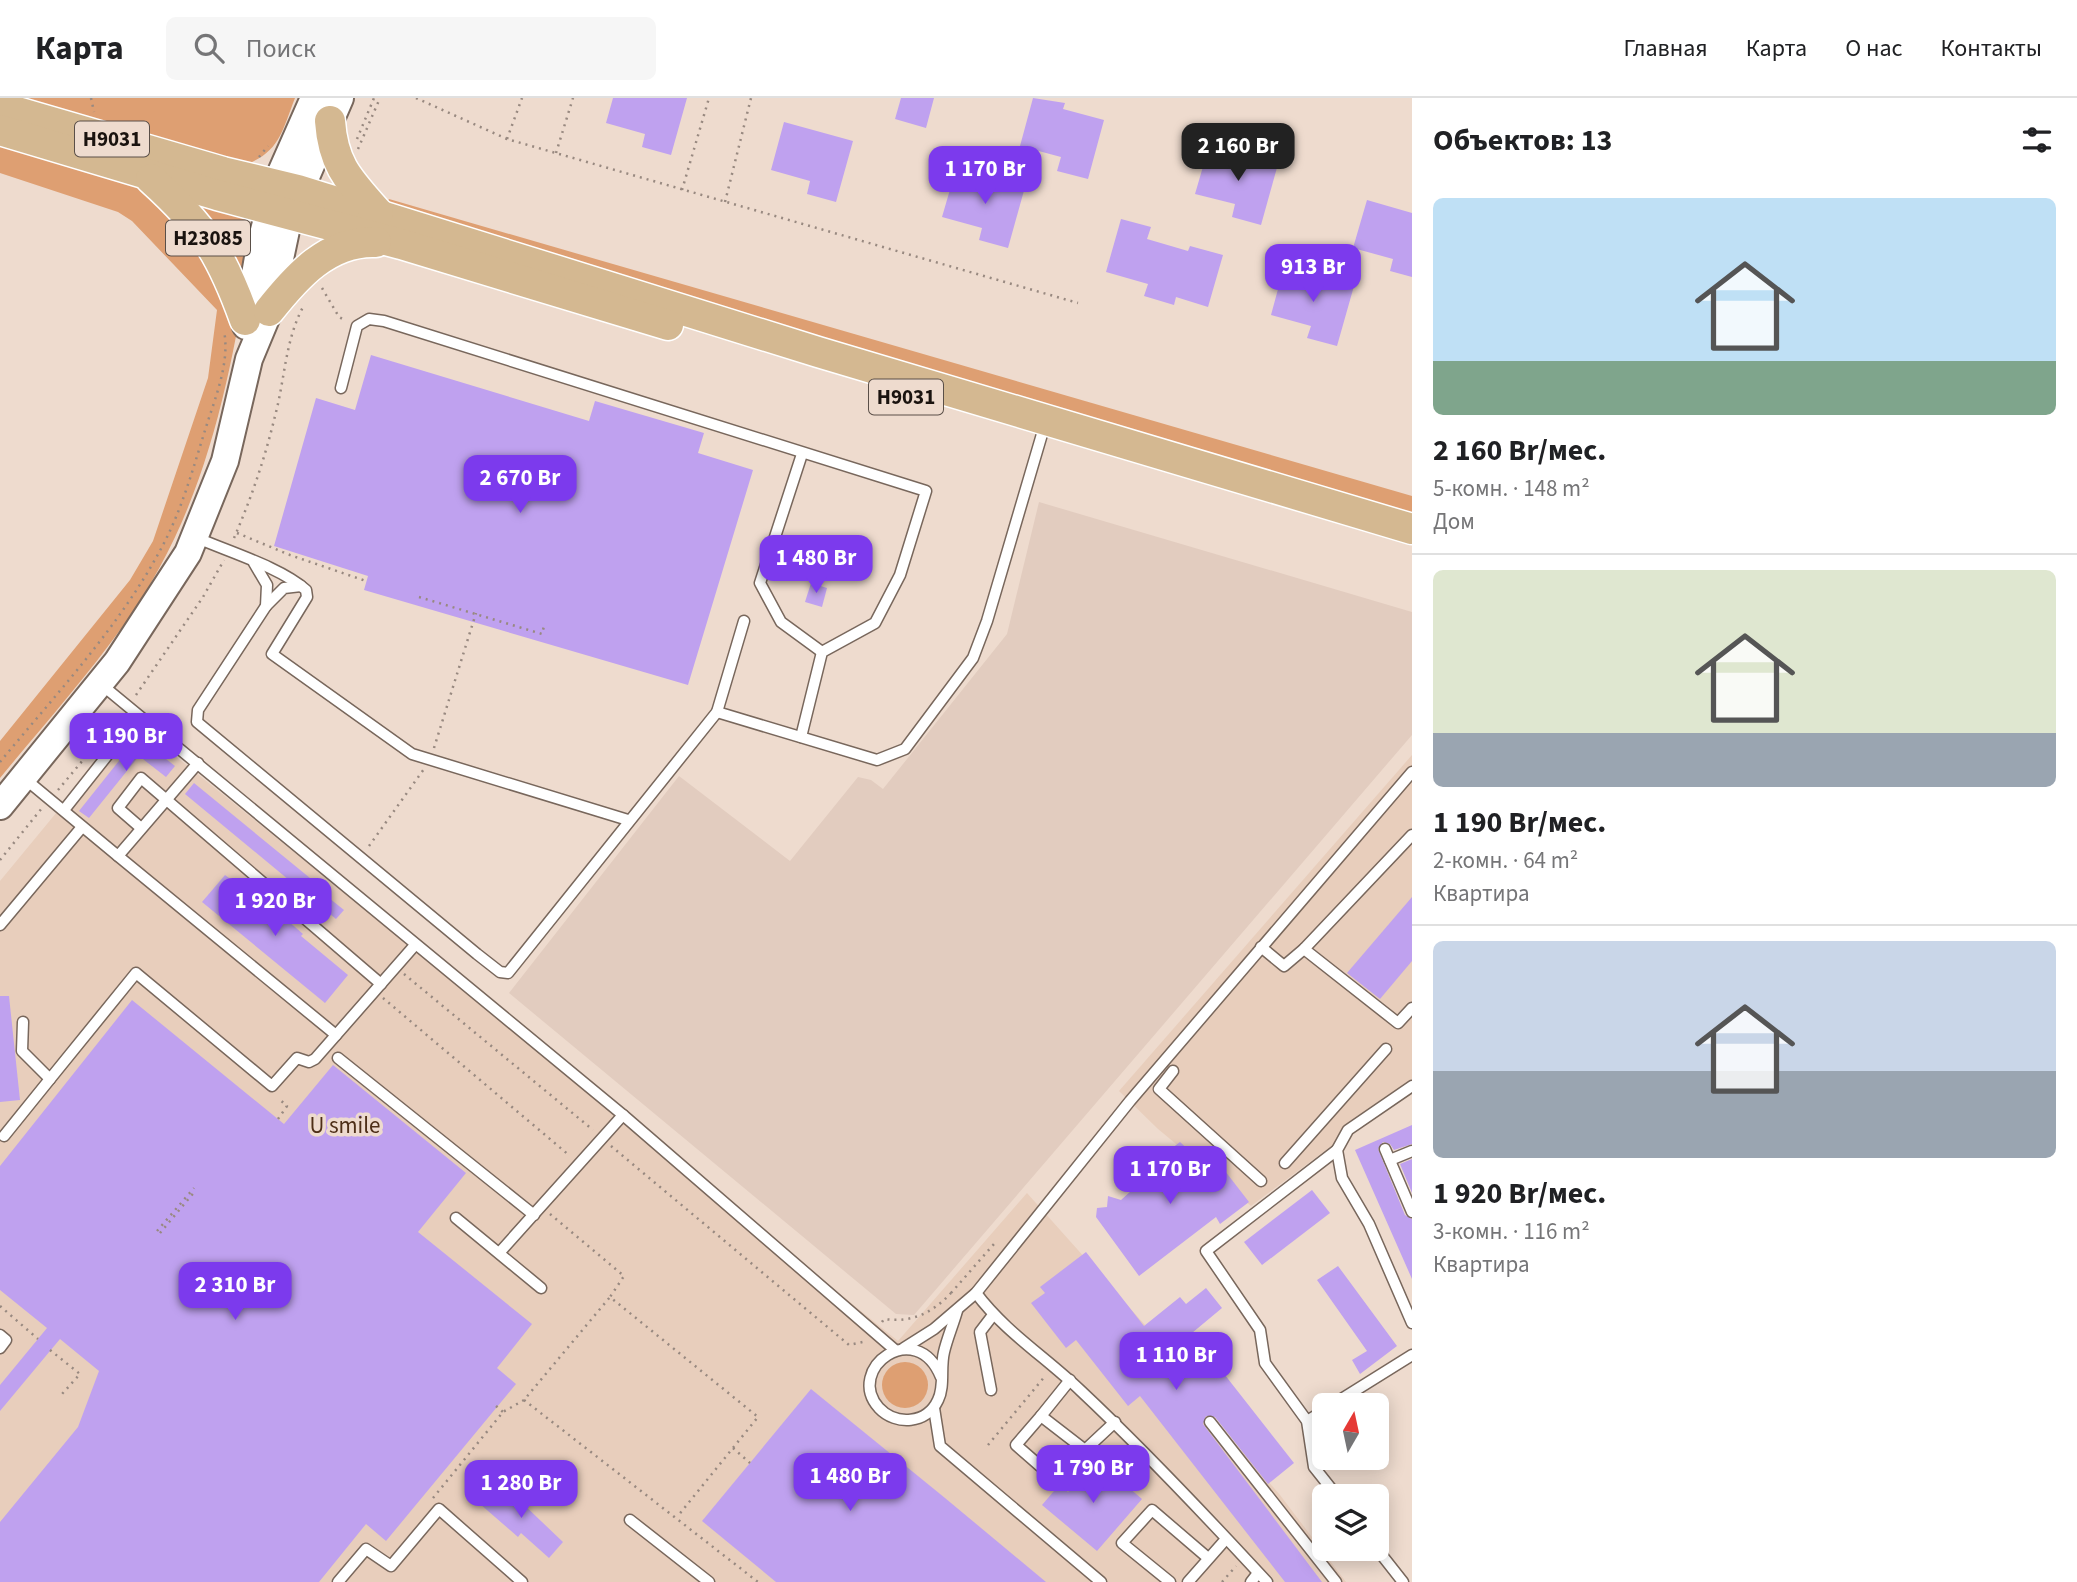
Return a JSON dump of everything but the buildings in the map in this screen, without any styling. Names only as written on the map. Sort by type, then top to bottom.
[{"type":"main road","points":[[283,200],[328,106]]},
{"type":"main road","points":[[328,106],[331,143],[339,166],[353,187],[381,216]]},
{"type":"main road","name":"Н9031","points":[[0,107],[283,200],[401,244],[1043,429],[1412,529]]},
{"type":"main road","name":"Н9031","points":[[0,130],[145,174],[381,216],[1412,547]]},
{"type":"main road","name":"Н23085","points":[[0,806],[100,684],[168,588],[194,537],[225,461],[249,359],[246,319],[223,265],[205,232],[145,174]]},
{"type":"main road","name":"Н23085","points":[[246,319],[283,200]]},
{"type":"main road","points":[[246,319],[330,253],[353,242],[401,244]]},
{"type":"lane","points":[[341,388],[358,327],[369,319],[384,321],[926,491],[900,575],[875,622],[822,652],[801,737]]},
{"type":"lane","points":[[717,712],[877,760],[905,748],[973,658],[987,621],[1043,429]]},
{"type":"lane","points":[[802,454],[760,583],[781,622],[822,652]]},
{"type":"lane","points":[[194,537],[254,564],[284,572],[301,586],[307,597],[272,654],[412,754],[628,820]]},
{"type":"lane","points":[[254,564],[267,585],[266,606]]},
{"type":"lane","points":[[301,586],[284,588],[266,606],[198,710],[197,722],[477,954],[500,972],[508,974],[628,820],[717,712],[744,621]]},
{"type":"lane","points":[[100,684],[623,1115],[874,1332],[899,1349],[920,1352],[930,1358],[941,1377]]},
{"type":"lane","points":[[64,810],[125,733]]},
{"type":"lane","points":[[118,856],[198,763]]},
{"type":"lane","points":[[934,1408],[923,1417],[898,1420],[884,1413],[874,1402],[870,1390],[874,1367],[934,1329],[976,1293],[1130,1101],[1412,772]]},
{"type":"lane","points":[[23,778],[337,1035]]},
{"type":"lane","points":[[141,828],[118,808],[141,778],[378,988]]},
{"type":"lane","points":[[0,925],[82,827]]},
{"type":"lane","points":[[1261,947],[1284,966],[1304,949],[1412,835]]},
{"type":"lane","points":[[4,1136],[136,974],[272,1086],[297,1058],[303,1061],[315,1059],[415,945]]},
{"type":"lane","points":[[1304,949],[1398,1023],[1412,1008]]},
{"type":"lane","points":[[23,1021],[22,1051],[50,1079]]},
{"type":"lane","points":[[1284,1163],[1386,1049]]},
{"type":"lane","points":[[338,1058],[534,1215]]},
{"type":"lane","points":[[1173,1071],[1159,1089],[1261,1181]]},
{"type":"lane","points":[[1327,1484],[1314,1467],[1307,1421],[1265,1363],[1260,1330],[1206,1251],[1337,1150],[1348,1130],[1412,1086]]},
{"type":"lane","points":[[500,1252],[623,1115]]},
{"type":"lane","points":[[1385,1149],[1412,1212]]},
{"type":"lane","points":[[1337,1150],[1342,1178],[1369,1224],[1412,1323]]},
{"type":"lane","points":[[1390,1160],[1412,1151]]},
{"type":"lane","points":[[456,1218],[541,1288]]},
{"type":"lane","points":[[976,1293],[993,1315],[1115,1422],[1267,1582]]},
{"type":"lane","points":[[961,1307],[943,1354],[942,1387],[934,1408],[940,1446],[1101,1582]]},
{"type":"lane","points":[[991,1390],[980,1332],[993,1315]]},
{"type":"lane","points":[[0,1335],[6,1340],[0,1349]]},
{"type":"lane","points":[[1351,1393],[1412,1355]]},
{"type":"lane","points":[[1040,1466],[1016,1445],[1070,1380]]},
{"type":"lane","points":[[1041,1416],[1085,1450],[1115,1422]]},
{"type":"lane","points":[[1307,1421],[1312,1418]]},
{"type":"lane","points":[[1210,1422],[1336,1582]]},
{"type":"lane","points":[[338,1582],[366,1549],[391,1566],[439,1509],[522,1582]]},
{"type":"lane","points":[[1170,1582],[1122,1543],[1152,1510],[1208,1558]]},
{"type":"lane","points":[[630,1520],[709,1582]]},
{"type":"lane","points":[[1188,1582],[1226,1539]]},
{"type":"lane","points":[[1386,1561],[1403,1582]]},
{"type":"lane","points":[[1251,1582],[1258,1573]]},
{"type":"path","points":[[374,98],[350,155],[357,150],[380,98]]},
{"type":"path","points":[[416,98],[507,139],[1078,303]]},
{"type":"path","points":[[507,139],[522,98]]},
{"type":"path","points":[[556,153],[573,98]]},
{"type":"path","points":[[682,190],[709,98]]},
{"type":"path","points":[[724,202],[751,98]]},
{"type":"path","points":[[258,158],[272,143]]},
{"type":"path","points":[[320,285],[339,317],[358,327]]},
{"type":"path","points":[[0,762],[102,637],[163,544],[190,479],[223,366],[246,319]]},
{"type":"path","points":[[237,533],[290,555],[366,581]]},
{"type":"path","points":[[419,597],[541,634],[544,626]]},
{"type":"path","points":[[361,858],[430,760],[476,613]]},
{"type":"path","points":[[396,968],[849,1345],[866,1342],[884,1319],[900,1321],[934,1311],[994,1244]]},
{"type":"path","points":[[378,988],[579,1164]]},
{"type":"path","points":[[272,1086],[270,1092],[287,1106],[278,1119]]},
{"type":"path","points":[[159,1232],[195,1189]]},
{"type":"path","points":[[951,1293],[961,1307]]},
{"type":"path","points":[[433,1498],[503,1412],[524,1400],[610,1297]]},
{"type":"path","points":[[0,1306],[38,1339]]},
{"type":"path","points":[[50,1350],[80,1374],[62,1394]]},
{"type":"path","points":[[988,1445],[1054,1366]]},
{"type":"path","points":[[524,1400],[758,1582]]},
{"type":"path","points":[[496,1406],[503,1412]]},
{"type":"path","points":[[677,1517],[758,1418]]},
{"type":"path","points":[[733,1448],[750,1462]]},
{"type":"path","points":[[1222,1582],[1243,1557]]},
{"type":"shaded area","points":[[16,98],[295,98],[277,142],[262,156],[238,167]]},
{"type":"shaded area","points":[[0,139],[231,209],[245,219],[254,233],[225,388],[196,486],[177,534],[123,626],[0,778],[0,741],[130,580],[153,541],[208,378],[217,310],[132,221],[118,212],[0,173]]},
{"type":"shaded area","points":[[389,199],[1412,496],[1412,520],[382,212]]},
{"type":"shaded area","points":[[1039,502],[1412,612],[1412,735],[914,1315],[896,1314],[509,993],[679,776],[790,861],[858,777],[871,780],[883,789],[1007,634]]},
{"type":"shaded area","points":[[132,721],[898,1341],[1027,1193],[1179,1363],[1182,1382],[1280,1495],[1312,1537],[1312,1561],[1330,1561],[1346,1582],[0,1582],[0,881]]},
{"type":"shaded area","points":[[1412,755],[1412,1086],[1251,1206],[1158,1129],[1119,1091]]},
{"type":"shaded area","points":[[905,1362],[914,1363],[921,1369],[927,1376],[927,1394],[921,1401],[914,1407],[905,1408],[896,1407],[889,1401],[883,1394],[882,1385],[883,1376],[889,1369],[896,1363]]},
{"type":"park label","name":"U smile","points":[[345,1125]]}]
